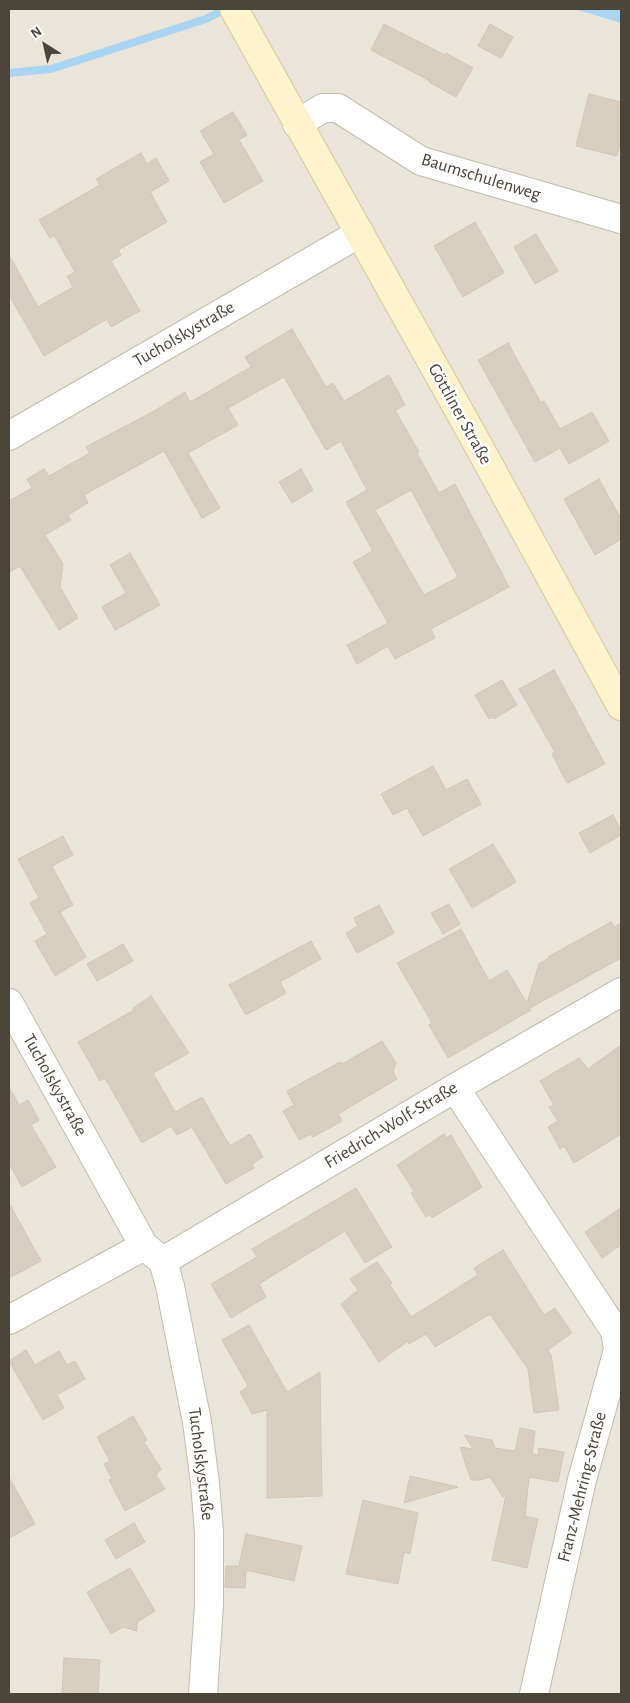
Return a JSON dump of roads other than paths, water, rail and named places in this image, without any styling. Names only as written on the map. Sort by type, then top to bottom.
[{"type":"street","name":"Göttliner Straße","points":[[236,14],[360,233],[621,706]]},
{"type":"street","name":"Baumschulenweg","points":[[297,124],[323,108],[338,108],[421,161],[621,219]]},
{"type":"street","name":"Tucholskystraße","points":[[9,436],[360,233]]},
{"type":"street","name":"Friedrich-Wolf-Straße","points":[[153,1254],[455,1088],[621,992]]},
{"type":"street","name":"Tucholskystraße","points":[[9,1003],[170,1286],[197,1422],[209,1532],[209,1595],[203,1694]]},
{"type":"street","name":"Franz-Mehring-Straße","points":[[455,1088],[615,1331],[618,1350],[582,1480],[534,1694]]},
{"type":"street","points":[[9,1320],[153,1254]]},
{"type":"water","points":[[574,9],[621,9],[621,23],[591,14]]},
{"type":"waterway","points":[[9,73],[51,69],[206,19],[225,9]]}]
